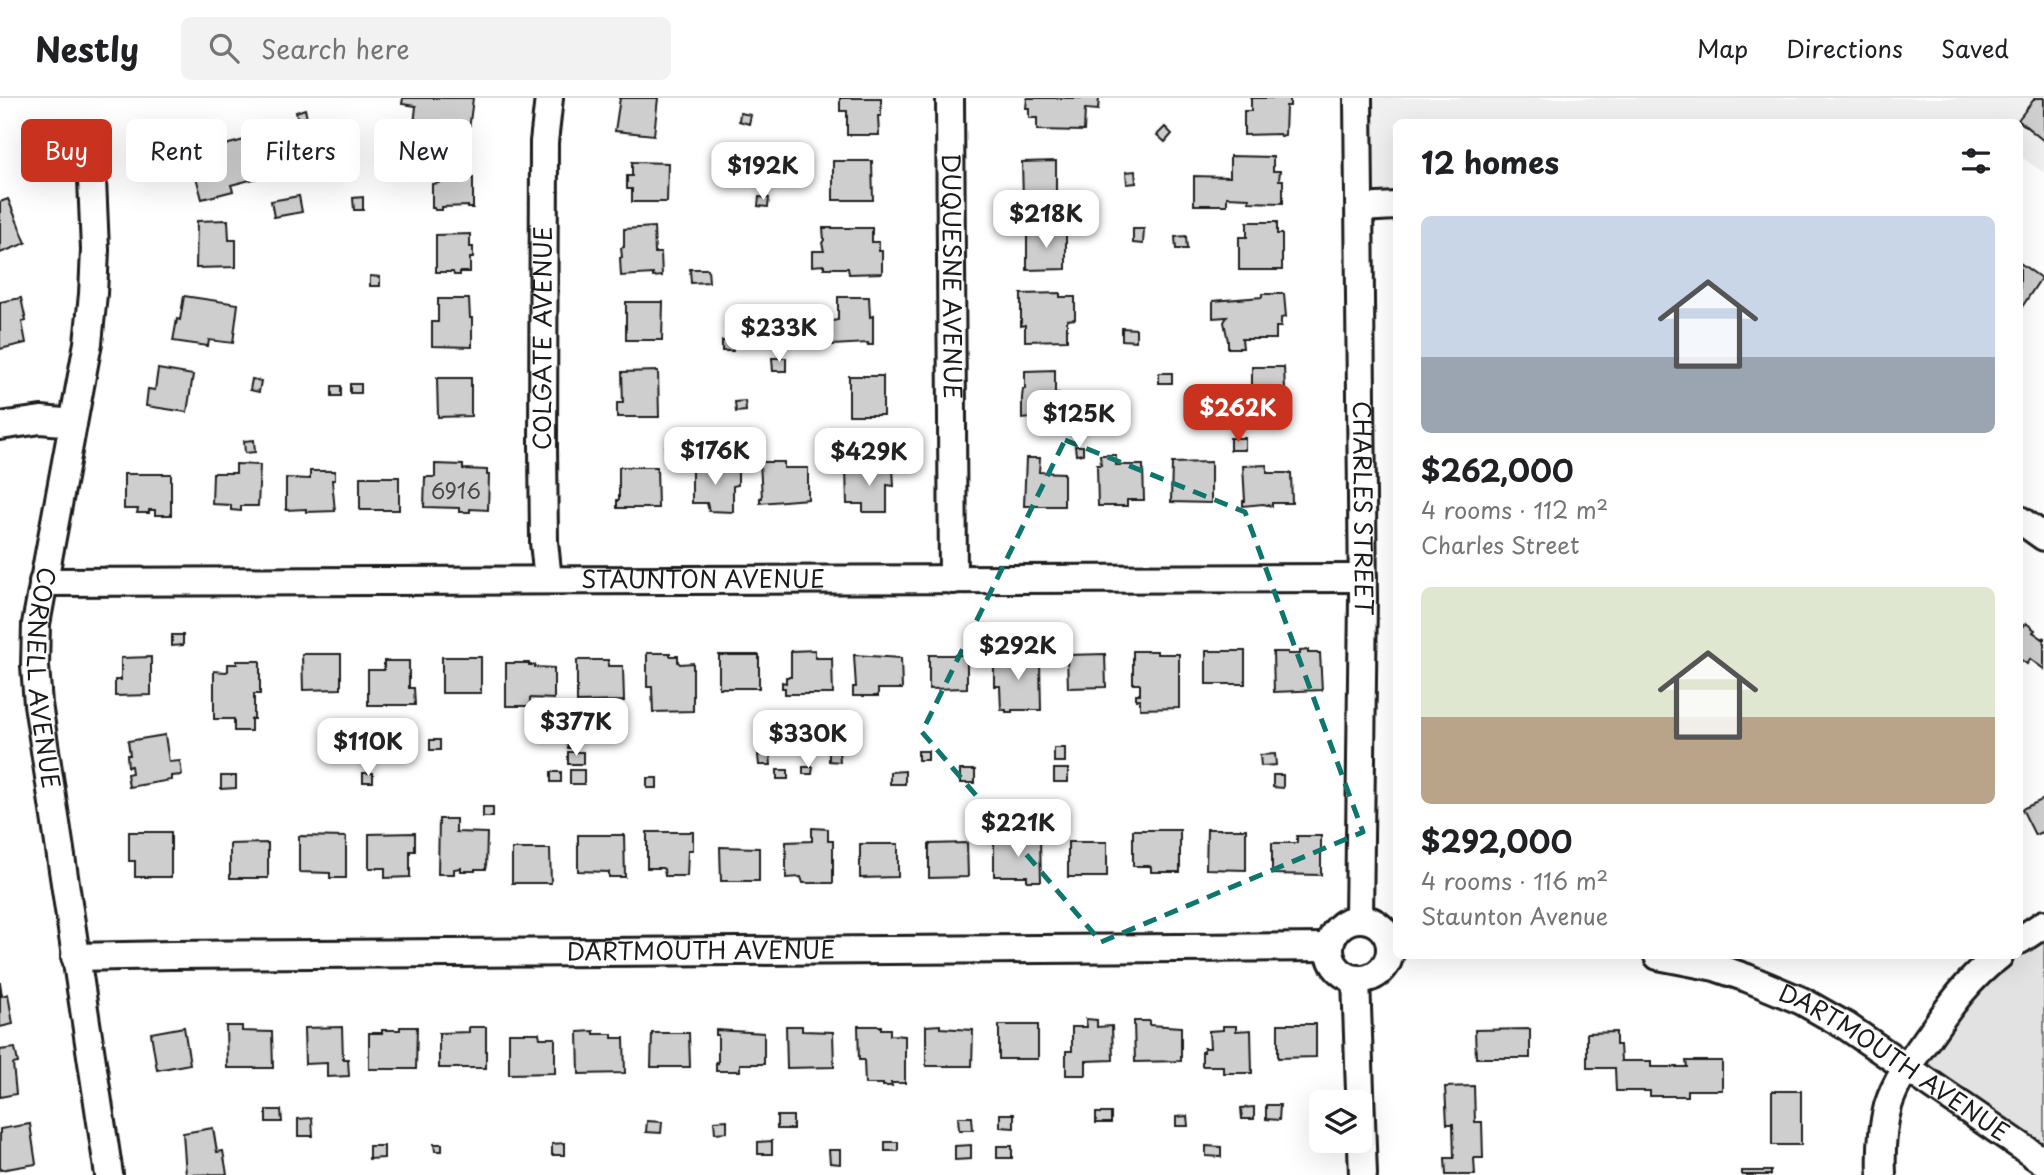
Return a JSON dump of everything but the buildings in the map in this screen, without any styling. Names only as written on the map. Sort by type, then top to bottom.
[{"type":"street","name":"COLGATE AVENUE","points":[[548,580],[544,542],[543,447],[544,142],[549,98]]},
{"type":"street","name":"DUQUESNE AVENUE","points":[[950,98],[953,580]]},
{"type":"street","name":"CHARLES STREET","points":[[1358,98],[1363,578],[1359,919]]},
{"type":"street","name":"CORNELL AVENUE","points":[[92,182],[93,294],[88,343],[36,624],[35,666],[38,704],[109,1175]]},
{"type":"street","points":[[1360,208],[1393,206]]},
{"type":"street","points":[[0,426],[41,420],[73,422]]},
{"type":"street","points":[[2023,522],[2044,537]]},
{"type":"street","name":"STAUNTON AVENUE","points":[[43,582],[1363,578]]},
{"type":"street","points":[[1359,919],[1368,920],[1383,929],[1393,945],[1381,971],[1365,979],[1347,976],[1334,964],[1330,947],[1336,930],[1350,920],[1359,919]]},
{"type":"street","points":[[2023,938],[2044,923]]},
{"type":"street","name":"DARTMOUTH AVENUE","points":[[75,957],[1330,947]]},
{"type":"street","name":"DARTMOUTH AVENUE","points":[[1674,959],[1715,967],[1802,1001],[1846,1026],[2044,1162]]},
{"type":"street","points":[[1882,1175],[1881,1150],[1885,1118],[1889,1102],[1906,1068],[1956,998],[1996,959]]},
{"type":"street","points":[[1356,979],[1363,1175]]},
{"type":"highlighted area","points":[[1065,440],[1245,512],[1363,832],[1101,942],[922,732]]},
{"type":"shaded area","points":[[1358,98],[2044,98],[2044,173],[2023,158],[2023,119],[1393,119],[1393,210],[1358,210]]},
{"type":"shaded area","points":[[2044,924],[2044,1159],[1908,1065],[1996,959],[2023,959],[2023,938]]}]
